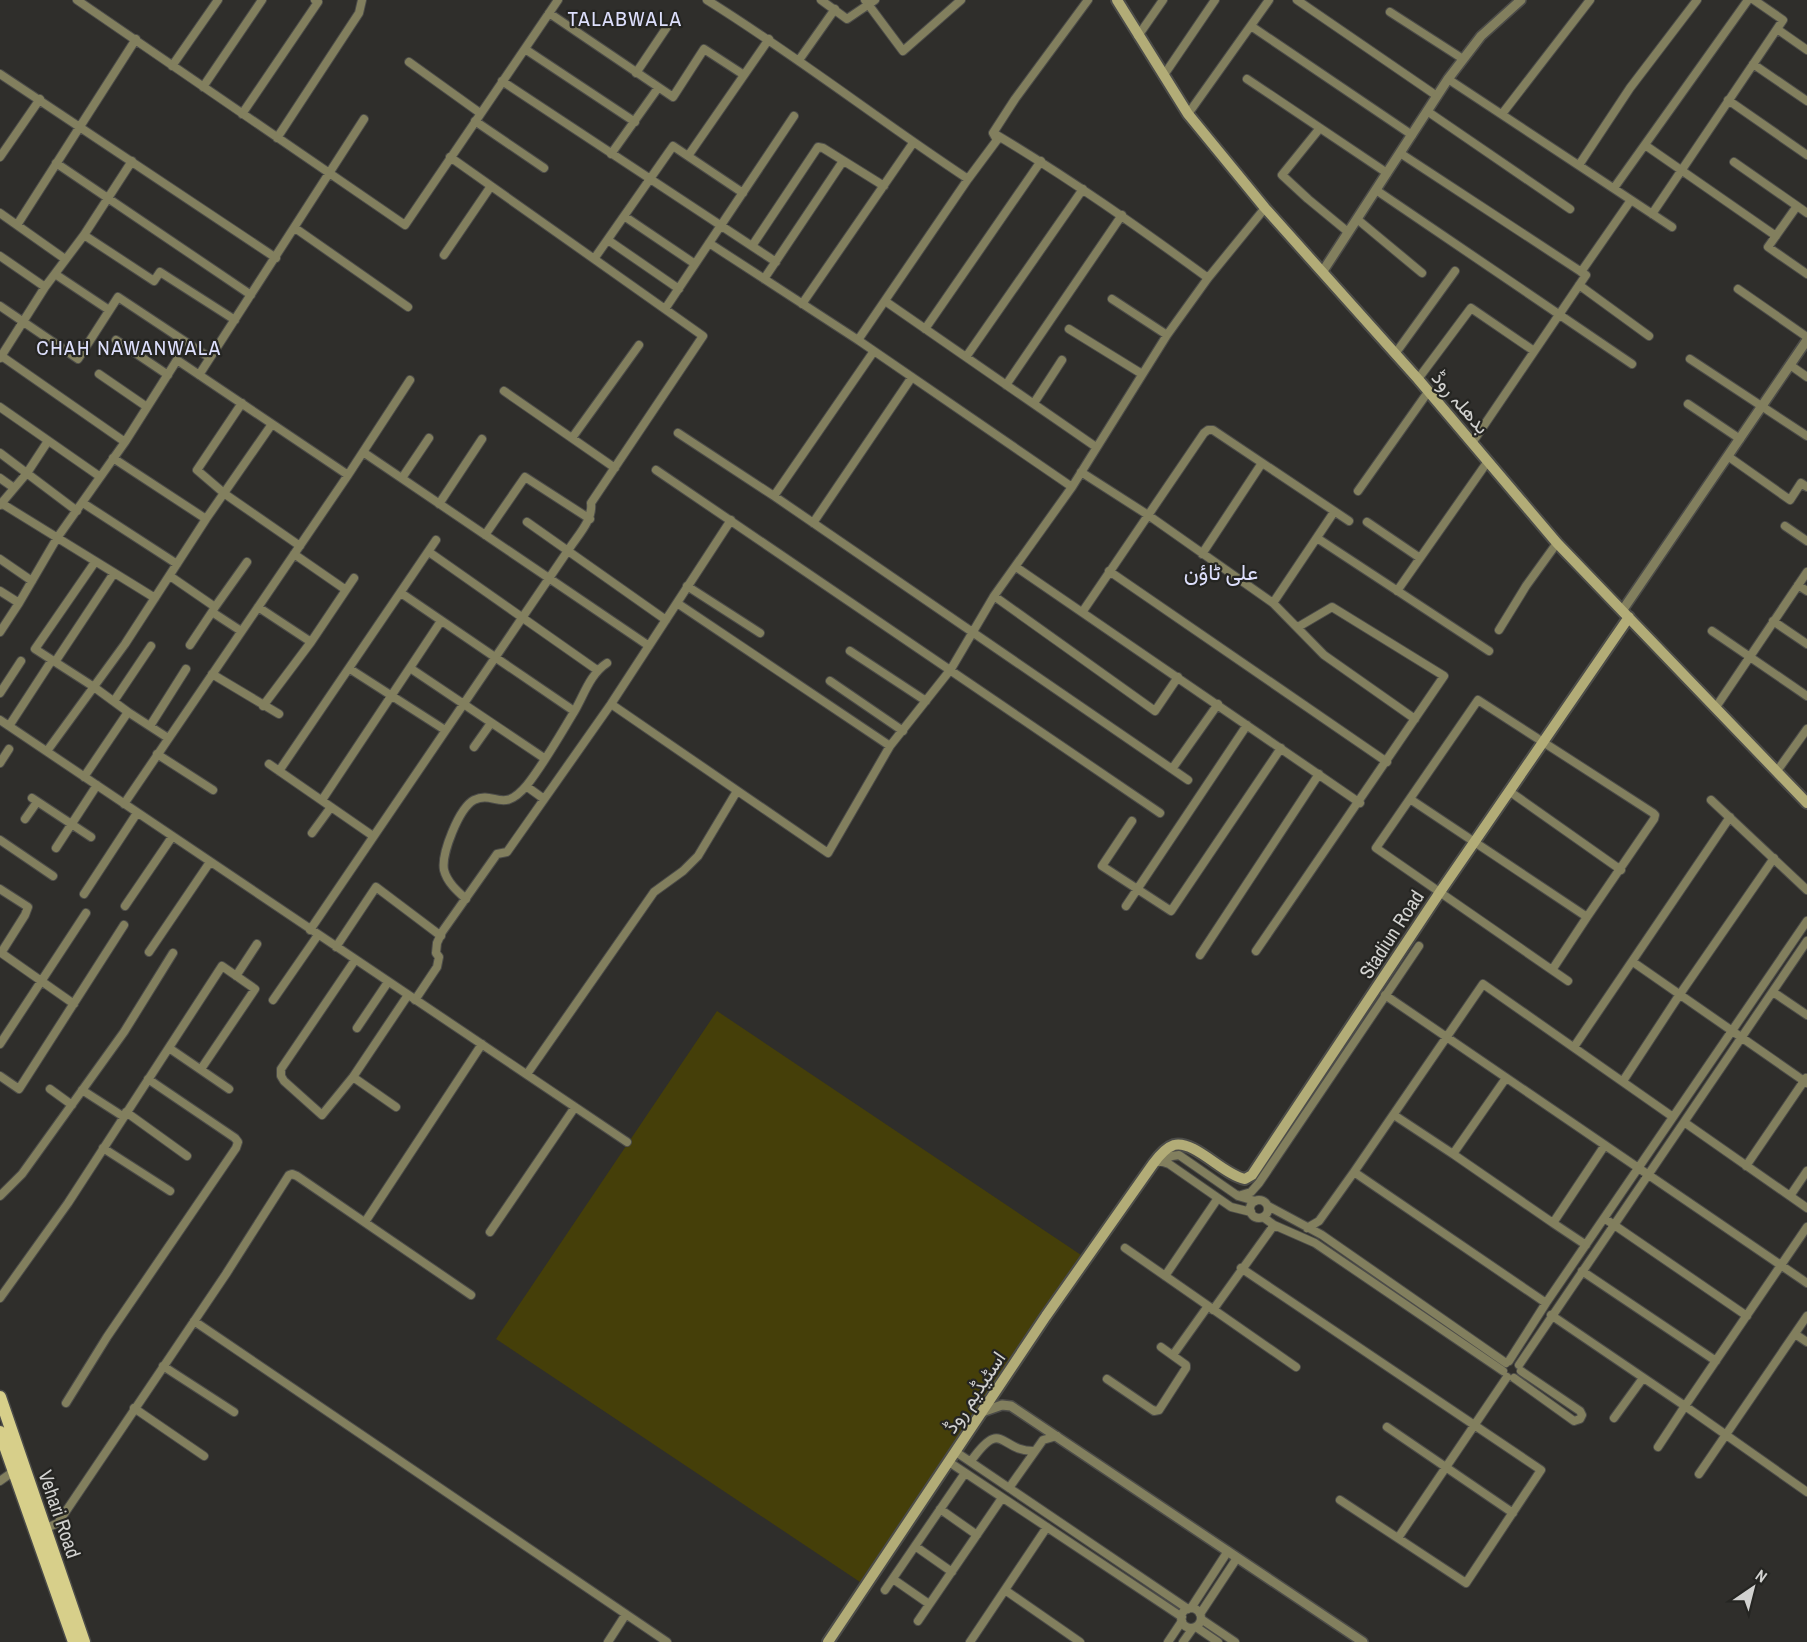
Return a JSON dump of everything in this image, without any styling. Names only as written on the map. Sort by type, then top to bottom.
[{"type":"main road","name":"بدھلہ روڈ","points":[[1117,0],[1188,114],[1265,208],[1418,379],[1557,543],[1807,803]]},
{"type":"main road","name":"Stadiun Road","points":[[1156,1163],[1165,1151],[1178,1145],[1196,1151],[1236,1177],[1245,1179],[1252,1175],[1626,614]]},
{"type":"main road","name":"اسٹیڈیم روڈ","points":[[828,1642],[982,1412],[1156,1163]]},
{"type":"main road","name":"Vehari Road","points":[[0,1397],[19,1470],[74,1642]]},
{"type":"main road","name":"Vehari Road","points":[[0,1432],[44,1528],[84,1642]]},
{"type":"street","points":[[77,0],[405,225],[558,0]]},
{"type":"street","points":[[172,66],[218,0]]},
{"type":"street","points":[[203,87],[262,0]]},
{"type":"street","points":[[242,114],[318,2],[315,0]]},
{"type":"street","points":[[277,138],[359,13],[362,0]]},
{"type":"street","points":[[707,0],[799,60],[913,143],[968,179]]},
{"type":"street","points":[[821,0],[847,19],[870,2],[903,51],[961,0]]},
{"type":"street","points":[[993,133],[1015,99],[1088,0]]},
{"type":"street","points":[[1138,36],[1163,0]]},
{"type":"street","points":[[1164,75],[1215,0]]},
{"type":"street","points":[[1188,114],[1269,0]]},
{"type":"street","points":[[1297,0],[1437,96]]},
{"type":"street","points":[[1323,271],[1448,79],[1480,36],[1521,0]]},
{"type":"street","points":[[1502,114],[1590,0]]},
{"type":"street","points":[[1579,165],[1630,88],[1696,0]]},
{"type":"street","points":[[1614,188],[1748,0]]},
{"type":"street","points":[[1652,214],[1783,20],[1754,0]]},
{"type":"street","points":[[799,60],[835,9]]},
{"type":"street","points":[[1390,12],[1463,59]]},
{"type":"street","points":[[549,13],[673,97],[704,49],[744,75]]},
{"type":"street","points":[[1251,26],[1412,135]]},
{"type":"street","points":[[636,73],[667,27]]},
{"type":"street","points":[[1777,29],[1807,50]]},
{"type":"street","points":[[17,225],[136,39]]},
{"type":"street","points":[[688,156],[768,39]]},
{"type":"street","points":[[525,49],[635,122]]},
{"type":"street","points":[[409,62],[480,113]]},
{"type":"street","points":[[1753,64],[1807,100]]},
{"type":"street","points":[[1,77],[40,99],[276,258]]},
{"type":"street","points":[[1247,79],[1387,173]]},
{"type":"street","points":[[1448,79],[1672,226]]},
{"type":"street","points":[[502,81],[776,262]]},
{"type":"street","points":[[611,154],[658,88]]},
{"type":"street","points":[[0,157],[40,99]]},
{"type":"street","points":[[1728,100],[1807,156]]},
{"type":"street","points":[[1427,111],[1570,209]]},
{"type":"street","points":[[665,309],[794,116]]},
{"type":"street","points":[[199,375],[364,119]]},
{"type":"street","points":[[475,121],[544,168]]},
{"type":"street","points":[[1320,128],[1282,175],[1348,232]]},
{"type":"street","points":[[993,133],[1041,161],[1122,215],[1208,278]]},
{"type":"street","points":[[858,340],[968,179],[998,140],[993,133]]},
{"type":"street","points":[[802,304],[913,143]]},
{"type":"street","points":[[1645,145],[1776,236]]},
{"type":"street","points":[[594,259],[673,146],[743,193]]},
{"type":"street","points":[[752,246],[818,147],[884,186]]},
{"type":"street","points":[[1400,153],[1586,275],[1472,442]]},
{"type":"street","points":[[310,930],[521,617],[590,519],[591,503],[703,336],[450,157]]},
{"type":"street","points":[[125,442],[0,357],[22,321],[84,235],[132,161]]},
{"type":"street","points":[[764,279],[843,161]]},
{"type":"street","points":[[925,329],[1041,161]]},
{"type":"street","points":[[1734,162],[1807,213]]},
{"type":"street","points":[[56,163],[251,295]]},
{"type":"street","points":[[444,255],[491,186]]},
{"type":"street","points":[[966,357],[1083,189]]},
{"type":"street","points":[[1376,190],[1632,364]]},
{"type":"street","points":[[1581,272],[1631,200]]},
{"type":"street","points":[[1797,206],[1768,247],[1807,274]]},
{"type":"street","points":[[610,704],[828,853],[890,746],[951,669],[994,597],[1072,487],[1167,335],[1208,278],[1265,208]]},
{"type":"street","points":[[0,213],[65,259]]},
{"type":"street","points":[[1006,384],[1122,215]]},
{"type":"street","points":[[624,216],[695,264]]},
{"type":"street","points":[[1357,219],[1422,273]]},
{"type":"street","points":[[295,228],[408,307]]},
{"type":"street","points":[[84,235],[154,282],[160,272],[235,320]]},
{"type":"street","points":[[608,240],[679,288]]},
{"type":"street","points":[[709,243],[858,340],[1072,487]]},
{"type":"street","points":[[0,256],[45,287]]},
{"type":"street","points":[[1395,354],[1455,271]]},
{"type":"street","points":[[55,274],[109,310]]},
{"type":"street","points":[[1579,285],[1649,336]]},
{"type":"street","points":[[1626,614],[1807,339],[1738,289]]},
{"type":"street","points":[[0,306],[78,359],[118,297],[210,358]]},
{"type":"street","points":[[1112,298],[1167,335]]},
{"type":"street","points":[[885,301],[1096,447]]},
{"type":"street","points":[[1418,379],[1471,308],[1534,351]]},
{"type":"street","points":[[1069,329],[1142,374]]},
{"type":"street","points":[[116,340],[168,375]]},
{"type":"street","points":[[572,438],[639,345]]},
{"type":"street","points":[[774,496],[874,351]]},
{"type":"street","points":[[1690,359],[1807,436]]},
{"type":"street","points":[[0,632],[57,538],[125,442],[177,360],[348,475]]},
{"type":"street","points":[[1034,404],[1062,360]]},
{"type":"street","points":[[1790,365],[1807,377]]},
{"type":"street","points":[[99,374],[147,407]]},
{"type":"street","points":[[813,523],[912,377]]},
{"type":"street","points":[[124,804],[410,380]]},
{"type":"street","points":[[504,391],[615,468]]},
{"type":"street","points":[[1358,491],[1428,392]]},
{"type":"street","points":[[242,404],[197,471],[225,494],[300,546]]},
{"type":"street","points":[[1688,404],[1740,439]]},
{"type":"street","points":[[0,407],[99,476]]},
{"type":"street","points":[[47,752],[94,687],[272,424]]},
{"type":"street","points":[[1083,611],[1208,430],[1213,430],[1349,521]]},
{"type":"street","points":[[678,433],[974,632],[1188,780]]},
{"type":"street","points":[[402,478],[429,438]]},
{"type":"street","points":[[439,504],[482,439]]},
{"type":"street","points":[[48,441],[27,472],[0,504],[155,598]]},
{"type":"street","points":[[363,452],[649,646]]},
{"type":"street","points":[[0,453],[76,511]]},
{"type":"street","points":[[1729,457],[1790,500],[1801,483],[1807,487]]},
{"type":"street","points":[[113,458],[206,519]]},
{"type":"street","points":[[1397,591],[1488,461]]},
{"type":"street","points":[[1202,554],[1262,463]]},
{"type":"street","points":[[656,470],[1160,813]]},
{"type":"street","points":[[1081,472],[1273,603],[1324,655],[1415,719]]},
{"type":"street","points":[[485,535],[525,477],[590,519]]},
{"type":"street","points":[[0,478],[14,488]]},
{"type":"street","points":[[83,503],[177,564]]},
{"type":"street","points":[[1273,603],[1334,512]]},
{"type":"street","points":[[355,960],[281,1069],[284,1081],[322,1115],[437,967],[439,957],[436,953],[437,943],[441,936],[497,854],[507,852],[544,799],[649,646],[731,520]]},
{"type":"street","points":[[527,522],[666,620]]},
{"type":"street","points":[[1367,522],[1420,558]]},
{"type":"street","points":[[1785,526],[1807,541]]},
{"type":"street","points":[[1317,538],[1489,651]]},
{"type":"street","points":[[279,771],[436,540]]},
{"type":"street","points":[[1499,630],[1526,586],[1557,543]]},
{"type":"street","points":[[429,552],[597,670]]},
{"type":"street","points":[[294,554],[346,590]]},
{"type":"street","points":[[0,559],[32,581]]},
{"type":"street","points":[[95,562],[35,649],[168,738]]},
{"type":"street","points":[[190,645],[246,562]]},
{"type":"street","points":[[1016,567],[1360,802]]},
{"type":"street","points":[[1109,571],[1386,762]]},
{"type":"street","points":[[1716,707],[1807,572]]},
{"type":"street","points":[[114,573],[53,661],[3,723],[627,1142]]},
{"type":"street","points":[[170,576],[241,631]]},
{"type":"street","points":[[263,706],[311,642],[354,578]]},
{"type":"street","points":[[1798,585],[1807,591]]},
{"type":"street","points":[[687,586],[760,633]]},
{"type":"street","points":[[0,591],[19,603]]},
{"type":"street","points":[[401,593],[574,711]]},
{"type":"street","points":[[994,597],[1155,711],[1178,677]]},
{"type":"street","points":[[677,603],[890,746]]},
{"type":"street","points":[[258,607],[311,642]]},
{"type":"street","points":[[1256,951],[1444,676],[1332,607],[1298,627]]},
{"type":"street","points":[[322,801],[441,621]]},
{"type":"street","points":[[1773,621],[1807,644]]},
{"type":"street","points":[[1712,631],[1807,696]]},
{"type":"street","points":[[114,702],[151,646]]},
{"type":"street","points":[[850,651],[926,701]]},
{"type":"street","points":[[0,693],[21,661]]},
{"type":"street","points":[[466,899],[452,885],[445,872],[444,860],[451,837],[464,809],[473,801],[486,797],[509,801],[526,786],[597,670],[607,663]]},
{"type":"street","points":[[410,668],[544,758]]},
{"type":"street","points":[[150,726],[186,669]]},
{"type":"street","points":[[350,669],[445,730]]},
{"type":"street","points":[[212,674],[279,714]]},
{"type":"street","points":[[830,681],[903,731]]},
{"type":"street","points":[[1552,970],[1621,870],[1655,815],[1478,700],[1376,848],[1440,892],[1552,970],[1568,981]]},
{"type":"street","points":[[1172,769],[1218,705]]},
{"type":"street","points":[[84,777],[128,712]]},
{"type":"street","points":[[474,747],[491,723]]},
{"type":"street","points":[[1126,906],[1247,725]]},
{"type":"street","points":[[1777,771],[1807,729]]},
{"type":"street","points":[[1132,821],[1102,866],[1171,911],[1281,748]]},
{"type":"street","points":[[0,763],[9,749]]},
{"type":"street","points":[[157,754],[213,790]]},
{"type":"street","points":[[269,764],[373,836]]},
{"type":"street","points":[[1200,955],[1319,774]]},
{"type":"street","points":[[56,848],[97,785]]},
{"type":"street","points":[[526,786],[544,799]]},
{"type":"street","points":[[527,1074],[654,892],[683,871],[698,856],[737,791]]},
{"type":"street","points":[[1509,791],[1621,870]]},
{"type":"street","points":[[1410,799],[1587,917]]},
{"type":"street","points":[[25,819],[35,800],[91,837]]},
{"type":"street","points":[[1712,800],[1807,890]]},
{"type":"street","points":[[312,833],[331,807]]},
{"type":"street","points":[[84,894],[137,813]]},
{"type":"street","points":[[1574,1047],[1730,817]]},
{"type":"street","points":[[125,906],[172,837]]},
{"type":"street","points":[[0,840],[53,876]]},
{"type":"street","points":[[1623,1081],[1774,858]]},
{"type":"street","points":[[149,952],[210,862]]},
{"type":"street","points":[[336,947],[375,887],[441,936]]},
{"type":"street","points":[[0,889],[28,907],[0,952],[74,1004]]},
{"type":"street","points":[[0,1044],[86,913]]},
{"type":"street","points":[[1398,1538],[1475,1426],[1546,1302],[1807,921]]},
{"type":"street","points":[[0,1076],[19,1089],[124,925]]},
{"type":"street","points":[[273,1000],[318,935]]},
{"type":"street","points":[[1520,1368],[1551,1315],[1807,941]]},
{"type":"street","points":[[236,976],[257,944]]},
{"type":"street","points":[[1238,1196],[1251,1192],[1259,1183],[1419,946]]},
{"type":"street","points":[[0,1196],[22,1174],[124,1032],[173,953]]},
{"type":"street","points":[[1633,962],[1742,1039],[1806,1080],[1746,1166]]},
{"type":"street","points":[[0,1298],[68,1203],[222,966],[255,989],[201,1069]]},
{"type":"street","points":[[357,1028],[388,982]]},
{"type":"street","points":[[1307,1228],[1319,1221],[1482,984],[1674,1117]]},
{"type":"street","points":[[1773,992],[1807,1015]]},
{"type":"street","points":[[1385,995],[1807,1283]]},
{"type":"street","points":[[365,1221],[482,1044]]},
{"type":"street","points":[[169,1048],[229,1089]]},
{"type":"street","points":[[353,1077],[396,1107]]},
{"type":"street","points":[[1453,1154],[1506,1078]]},
{"type":"street","points":[[66,1403],[107,1336],[238,1142],[148,1080]]},
{"type":"street","points":[[50,1089],[72,1105]]},
{"type":"street","points":[[82,1090],[187,1156]]},
{"type":"street","points":[[490,1232],[575,1107]]},
{"type":"street","points":[[1394,1115],[1586,1245]]},
{"type":"street","points":[[1684,1122],[1807,1208]]},
{"type":"street","points":[[1553,1223],[1605,1145]]},
{"type":"street","points":[[103,1148],[170,1191]]},
{"type":"street","points":[[1156,1163],[1179,1155],[1238,1196],[1263,1200],[1268,1206],[1322,1235],[1575,1421],[1580,1419],[1581,1411],[1520,1368],[1515,1362],[1508,1370]]},
{"type":"street","points":[[1156,1163],[1168,1164],[1231,1207],[1251,1212],[1256,1217],[1263,1217],[1274,1225],[1315,1243],[1508,1370],[1520,1368]]},
{"type":"street","points":[[1790,1196],[1807,1171]]},
{"type":"street","points":[[1354,1172],[1546,1302]]},
{"type":"street","points":[[44,1528],[58,1523],[226,1275],[289,1175],[297,1176],[471,1295]]},
{"type":"street","points":[[1165,1276],[1218,1198]]},
{"type":"street","points":[[1251,1212],[1250,1208],[1255,1200]]},
{"type":"street","points":[[1263,1217],[1266,1215],[1268,1206]]},
{"type":"street","points":[[1604,1218],[1747,1316]]},
{"type":"street","points":[[1173,1355],[1274,1225]]},
{"type":"street","points":[[1658,1447],[1807,1227]]},
{"type":"street","points":[[1125,1248],[1296,1367]]},
{"type":"street","points":[[1241,1268],[1541,1470],[1466,1583],[1340,1500]]},
{"type":"street","points":[[1582,1271],[1716,1361]]},
{"type":"street","points":[[1551,1315],[1807,1492]]},
{"type":"street","points":[[1699,1474],[1807,1316]]},
{"type":"street","points":[[194,1321],[667,1642]]},
{"type":"street","points":[[1795,1334],[1807,1342]]},
{"type":"street","points":[[1107,1379],[1154,1411],[1159,1410],[1186,1368],[1186,1365],[1161,1347]]},
{"type":"street","points":[[163,1366],[234,1412]]},
{"type":"street","points":[[1614,1418],[1643,1377]]},
{"type":"street","points":[[982,1412],[1002,1405],[1011,1406],[1363,1642]]},
{"type":"street","points":[[134,1408],[204,1456]]},
{"type":"street","points":[[1387,1427],[1513,1513]]},
{"type":"street","points":[[1009,1488],[1043,1440],[1057,1436]]},
{"type":"street","points":[[971,1461],[988,1440],[994,1438],[1004,1439],[1020,1449],[1035,1451]]},
{"type":"street","points":[[956,1452],[1190,1609],[1235,1642]]},
{"type":"street","points":[[949,1462],[1182,1619],[1185,1625],[1194,1627],[1218,1642]]},
{"type":"street","points":[[0,1480],[19,1470]]},
{"type":"street","points":[[885,1590],[965,1473]]},
{"type":"street","points":[[918,1621],[1002,1498]]},
{"type":"street","points":[[940,1509],[977,1535]]},
{"type":"street","points":[[970,1642],[1047,1527]]},
{"type":"street","points":[[915,1546],[952,1572]]},
{"type":"street","points":[[1168,1642],[1228,1551]]},
{"type":"street","points":[[1183,1642],[1237,1558]]},
{"type":"street","points":[[893,1579],[929,1604]]},
{"type":"street","points":[[1005,1590],[1080,1642]]},
{"type":"street","points":[[608,1642],[626,1614]]},
{"type":"shaded area","points":[[717,1011],[1081,1255],[860,1582],[496,1339]]},
{"type":"district","name":"TALABWALA","points":[[625,18]]},
{"type":"district","name":"CHAH NAWANWALA","points":[[129,347]]},
{"type":"district","name":"علی ٹاؤن","points":[[1221,572]]}]
